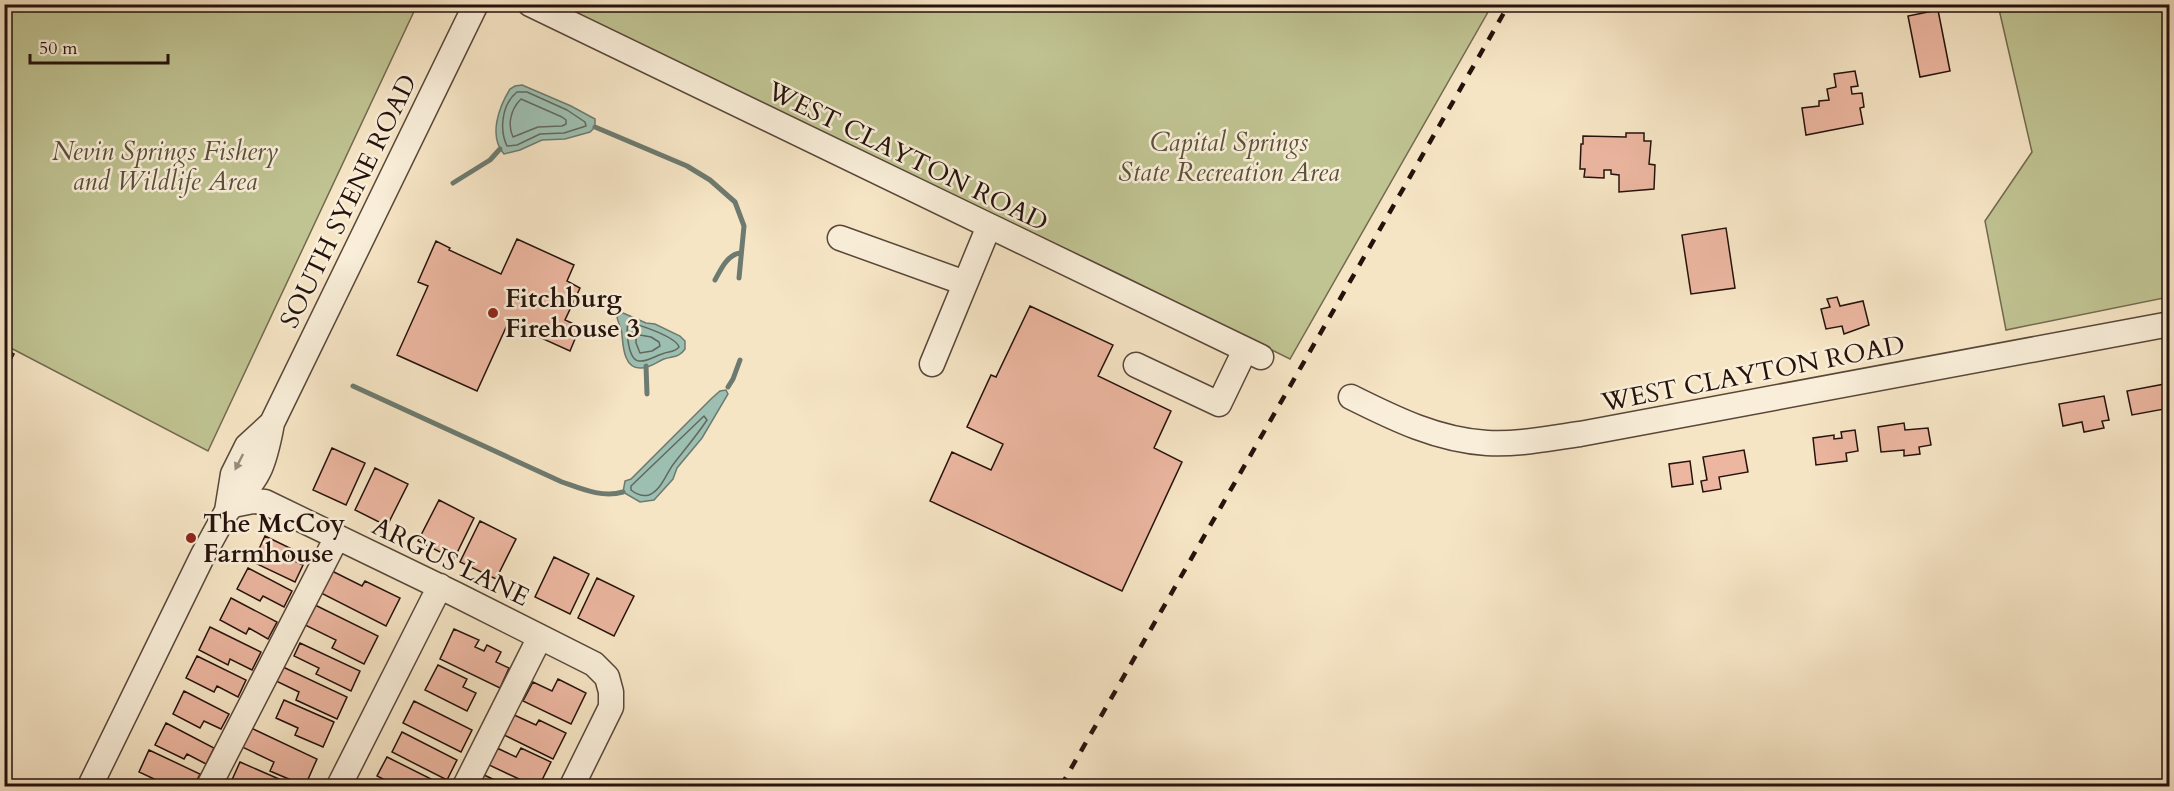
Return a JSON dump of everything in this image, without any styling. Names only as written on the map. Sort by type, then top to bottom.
[{"type":"street","name":"SOUTH SYENE ROAD","points":[[259,493],[272,423],[476,4]]},
{"type":"street","name":"WEST CLAYTON ROAD","points":[[530,4],[1253,353],[1219,404],[1136,365]]},
{"type":"street","points":[[932,364],[989,226]]},
{"type":"street","points":[[840,238],[965,283]]},
{"type":"street","name":"WEST CLAYTON ROAD","points":[[1351,397],[1428,432],[1457,440],[1501,443],[1580,434],[2169,324]]},
{"type":"street","name":"SOUTH SYENE ROAD","points":[[90,786],[203,555],[230,508],[233,474],[247,446],[272,423]]},
{"type":"street","points":[[230,508],[253,501],[259,493]]},
{"type":"street","name":"ARGUS LANE","points":[[259,493],[337,537],[594,664],[607,677],[611,692],[611,707],[572,786]]},
{"type":"street","points":[[209,786],[337,537]]},
{"type":"street","points":[[339,786],[440,586]]},
{"type":"street","points":[[465,786],[540,637]]},
{"type":"street","name":"SOUTH SYENE ROAD","points":[[81,786],[105,753]]},
{"type":"green space","name":"Nevin Springs Fishery and Wildlife Area","points":[[4,5],[417,5],[208,451],[5,345]]},
{"type":"green space","name":"Capital Springs State Recreation Area","points":[[553,5],[1492,5],[1290,359],[1121,275]]},
{"type":"green space","points":[[1998,5],[2169,5],[2169,297],[2006,330],[1985,221],[2032,152]]},
{"type":"water","points":[[522,85],[595,119],[595,127],[590,132],[565,139],[542,140],[504,154],[497,139],[499,113],[510,89]]},
{"type":"water","points":[[623,313],[680,336],[685,341],[685,349],[678,355],[648,367],[636,368],[628,361],[623,345],[617,317]]},
{"type":"water","points":[[726,390],[728,394],[702,438],[677,468],[673,479],[654,500],[640,502],[623,492],[625,481],[631,479],[712,398],[720,391]]},
{"type":"building","points":[[1938,10],[1950,71],[1920,77],[1908,16]]},
{"type":"building","points":[[1855,71],[1858,86],[1851,87],[1852,94],[1862,93],[1864,107],[1860,108],[1863,124],[1806,135],[1802,108],[1819,106],[1819,101],[1829,100],[1827,89],[1836,87],[1834,74]]},
{"type":"building","points":[[1626,133],[1644,133],[1644,141],[1651,141],[1649,164],[1655,165],[1654,189],[1619,192],[1619,175],[1611,174],[1611,170],[1604,170],[1604,178],[1584,177],[1585,169],[1580,169],[1583,136],[1626,137]]},
{"type":"building","points":[[1726,228],[1735,288],[1691,294],[1682,235]]},
{"type":"building","name":"Fitchburg Firehouse 3","points":[[517,239],[574,265],[567,281],[580,288],[565,320],[580,327],[570,351],[508,323],[477,391],[397,355],[428,286],[418,282],[436,241],[450,248],[449,250],[501,274]]},
{"type":"building","points":[[1837,297],[1840,306],[1863,301],[1869,325],[1844,334],[1842,326],[1826,329],[1821,309],[1830,307],[1827,299]]},
{"type":"building","points":[[1030,306],[1113,345],[1098,376],[1171,411],[1154,448],[1182,462],[1122,591],[930,501],[952,452],[991,470],[1003,444],[967,427],[991,375],[996,377]]},
{"type":"building","points":[[4,349],[14,354],[6,369],[4,368]]},
{"type":"building","points":[[2170,383],[2170,408],[2132,415],[2127,391]]},
{"type":"building","points":[[2104,396],[2109,420],[2102,421],[2104,428],[2084,432],[2082,422],[2063,426],[2059,404]]},
{"type":"building","points":[[1904,423],[1905,430],[1928,428],[1931,445],[1919,447],[1920,454],[1904,456],[1904,450],[1881,452],[1878,427]]},
{"type":"building","points":[[1855,430],[1858,451],[1846,453],[1847,461],[1816,465],[1813,438],[1834,435],[1834,439],[1842,438],[1841,432]]},
{"type":"building","points":[[332,448],[365,463],[346,505],[313,490]]},
{"type":"building","points":[[1744,450],[1748,472],[1719,477],[1721,489],[1703,492],[1701,481],[1707,480],[1703,457]]},
{"type":"building","points":[[1690,461],[1693,484],[1672,487],[1669,464]]},
{"type":"building","points":[[375,468],[408,484],[387,526],[355,510]]},
{"type":"building","points":[[439,500],[474,518],[454,559],[418,541]]},
{"type":"building","points":[[480,521],[516,539],[496,579],[460,562]]},
{"type":"building","points":[[265,536],[292,549],[288,558],[303,565],[295,582],[253,562]]},
{"type":"building","points":[[554,557],[589,574],[570,614],[535,597]]},
{"type":"building","points":[[248,568],[292,591],[284,607],[263,596],[260,601],[237,589]]},
{"type":"building","points":[[332,571],[362,586],[365,581],[400,598],[386,626],[321,593]]},
{"type":"building","points":[[597,578],[634,596],[614,636],[578,618]]},
{"type":"building","points":[[231,598],[277,622],[268,639],[249,628],[246,634],[220,620]]},
{"type":"building","points":[[313,604],[378,636],[364,664],[332,648],[336,640],[303,624]]},
{"type":"building","points":[[210,627],[261,652],[252,670],[230,659],[228,665],[199,650]]},
{"type":"building","points":[[454,629],[479,640],[475,647],[484,651],[487,645],[501,652],[496,662],[509,668],[500,688],[440,659]]},
{"type":"building","points":[[300,643],[360,671],[351,691],[316,674],[319,668],[294,656]]},
{"type":"building","points":[[197,656],[246,680],[238,697],[217,686],[214,692],[186,678]]},
{"type":"building","points":[[438,665],[467,679],[463,687],[476,693],[467,711],[425,690]]},
{"type":"building","points":[[283,667],[347,697],[337,719],[296,700],[299,692],[276,681]]},
{"type":"building","points":[[558,679],[586,693],[571,724],[523,701],[533,682],[552,691]]},
{"type":"building","points":[[184,691],[229,714],[221,729],[204,721],[200,728],[173,714]]},
{"type":"building","points":[[284,700],[334,722],[323,747],[295,735],[298,728],[276,718]]},
{"type":"building","points":[[414,701],[472,730],[461,752],[403,723]]},
{"type":"building","points":[[512,714],[536,725],[539,720],[566,733],[553,759],[502,734]]},
{"type":"building","points":[[166,723],[214,748],[206,764],[187,754],[184,759],[155,745]]},
{"type":"building","points":[[249,727],[317,759],[305,786],[270,771],[274,762],[240,746]]},
{"type":"building","points":[[402,732],[457,760],[447,780],[392,752]]},
{"type":"building","points":[[497,748],[516,757],[521,748],[551,762],[539,786],[534,786],[489,765]]},
{"type":"building","points":[[149,750],[200,774],[194,786],[181,786],[172,782],[169,786],[139,772]]},
{"type":"building","points":[[387,757],[443,785],[397,786],[377,776]]},
{"type":"building","points":[[240,762],[295,786],[241,786],[231,782]]},
{"type":"building","points":[[480,773],[507,786],[474,786]]},
{"type":"building","points":[[140,780],[154,786],[137,786]]},
{"type":"building","points":[[376,781],[388,786],[373,786]]},
{"type":"building","points":[[510,781],[521,786],[508,786]]},
{"type":"waterway","points":[[595,127],[687,166],[710,180],[735,202],[744,226],[739,278]]},
{"type":"waterway","points":[[453,183],[490,160],[500,149]]},
{"type":"waterway","points":[[715,280],[728,260],[740,253]]},
{"type":"waterway","points":[[728,387],[740,360]]},
{"type":"waterway","points":[[646,366],[647,394]]},
{"type":"waterway","points":[[353,386],[562,482],[600,493],[623,492]]},
{"type":"waterway","points":[[2168,786],[2170,779]]},
{"type":"railway","points":[[1061,786],[1509,4]]},
{"type":"place","name":"Fitchburg Firehouse 3","points":[[493,313]]},
{"type":"place","name":"The McCoy Farmhouse","points":[[191,538]]}]
